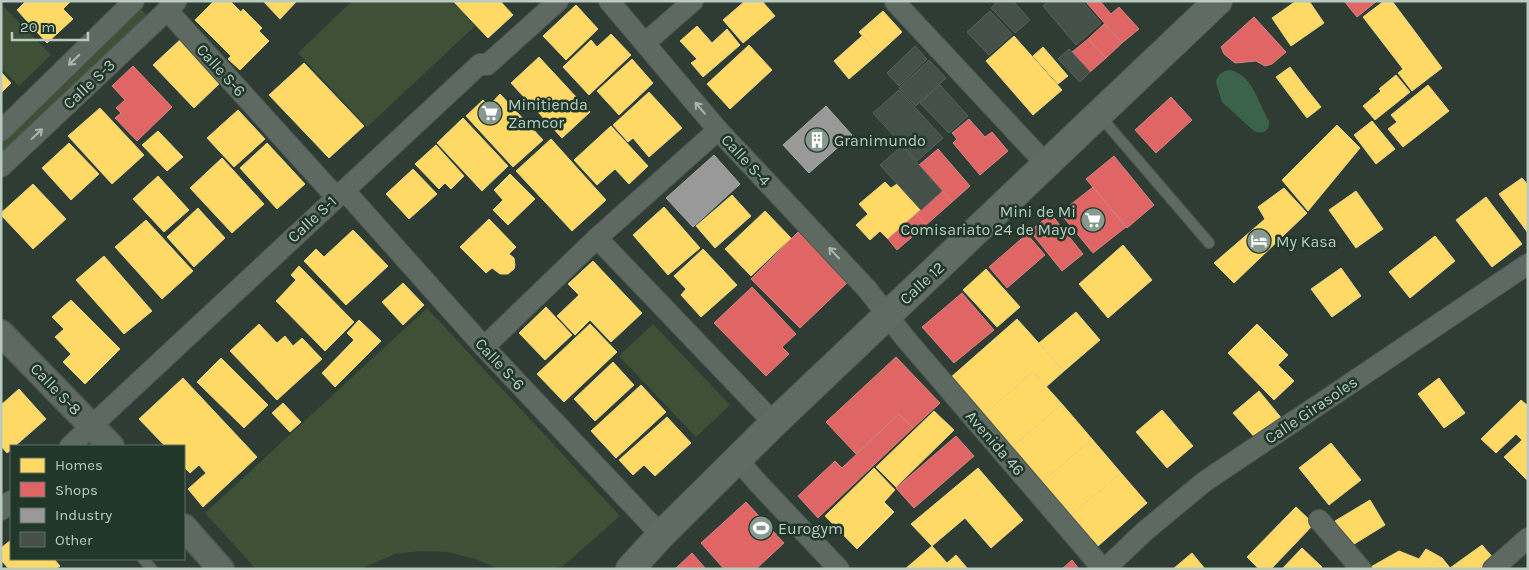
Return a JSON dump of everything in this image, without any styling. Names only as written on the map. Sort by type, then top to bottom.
[{"type":"main road","name":"Calle 12","points":[[630,569],[661,535],[774,423],[1218,1]]},
{"type":"street","name":"Calle S-3","points":[[1,131],[134,1]]},
{"type":"street","name":"Calle S-6","points":[[145,1],[168,9],[661,535]]},
{"type":"street","name":"Calle S-1","points":[[71,445],[480,64],[487,65],[558,1]]},
{"type":"street","name":"Calle S-4","points":[[608,1],[718,130],[867,289],[888,315]]},
{"type":"street","points":[[645,43],[693,1]]},
{"type":"street","points":[[895,2],[1046,164]]},
{"type":"street","name":"Calle S-3","points":[[1,167],[168,9]]},
{"type":"street","points":[[484,347],[597,238],[718,130]]},
{"type":"street","points":[[597,238],[774,423]]},
{"type":"street","name":"Calle Girasoles","points":[[1104,569],[1145,531],[1204,482],[1528,264]]},
{"type":"street","name":"Avenida 46","points":[[888,315],[1104,569]]},
{"type":"street","name":"Calle S-8","points":[[1,333],[110,445]]},
{"type":"street","points":[[738,459],[839,569]]},
{"type":"street","points":[[1319,520],[1360,569]]},
{"type":"street","points":[[185,528],[221,569]]},
{"type":"street","points":[[1505,565],[1528,538]]},
{"type":"lane","points":[[1099,115],[1209,244]]},
{"type":"shaded area","points":[[352,1],[452,1],[475,26],[367,127],[298,53]]},
{"type":"shaded area","points":[[1,4],[51,55],[19,86],[1,68]]},
{"type":"shaded area","points":[[142,10],[147,15],[1,156],[1,141]]},
{"type":"shaded area","points":[[1230,70],[1238,73],[1250,84],[1269,121],[1267,130],[1260,133],[1254,131],[1222,102],[1216,82],[1221,73]]},
{"type":"shaded area","points":[[427,308],[620,516],[563,566],[553,569],[500,569],[475,559],[447,552],[420,551],[395,554],[360,569],[256,569],[205,513]]},
{"type":"shaded area","points":[[653,324],[730,405],[696,437],[619,356]]},
{"type":"building: Homes","points":[[26,1],[71,1],[63,9],[73,19],[47,43],[17,10]]},
{"type":"building: Homes","points":[[214,1],[230,1],[241,12],[243,9],[262,28],[259,31],[269,41],[240,70],[228,59],[231,56],[195,20]]},
{"type":"building: Homes","points":[[263,1],[297,1],[280,19]]},
{"type":"building: Homes","points":[[453,1],[500,1],[513,15],[488,38]]},
{"type":"building: Homes","points":[[745,1],[762,1],[775,16],[743,43],[723,20]]},
{"type":"building: Homes","points":[[1296,1],[1309,1],[1324,23],[1291,46],[1272,18]]},
{"type":"building: Homes","points":[[1384,1],[1392,1],[1442,68],[1412,91],[1398,73],[1403,69],[1363,17]]},
{"type":"building: Homes","points":[[576,5],[598,29],[566,60],[543,36]]},
{"type":"building: Homes","points":[[883,11],[902,32],[878,54],[859,32]]},
{"type":"building: Homes","points":[[697,26],[712,43],[727,29],[740,45],[703,77],[691,63],[697,59],[680,41]]},
{"type":"building: Homes","points":[[611,34],[631,55],[589,95],[563,67],[591,40],[597,47]]},
{"type":"building: Homes","points":[[862,36],[878,54],[849,79],[834,61]]},
{"type":"building: Homes","points":[[1014,36],[1062,90],[1033,115],[986,61]]},
{"type":"building: Homes","points":[[181,39],[221,82],[194,108],[153,65]]},
{"type":"building: Homes","points":[[749,45],[772,70],[730,109],[707,84]]},
{"type":"building: Homes","points":[[1043,47],[1068,76],[1058,84],[1033,56]]},
{"type":"building: Homes","points":[[539,57],[590,112],[562,138],[511,83]]},
{"type":"building: Homes","points":[[632,59],[653,83],[619,115],[597,91]]},
{"type":"building: Homes","points":[[304,63],[364,126],[329,158],[269,95]]},
{"type":"building: Homes","points":[[1290,67],[1305,87],[1291,97],[1276,77]]},
{"type":"building: Homes","points":[[1,72],[11,83],[1,93]]},
{"type":"building: Homes","points":[[1396,75],[1410,92],[1375,120],[1363,106]]},
{"type":"building: Homes","points":[[1428,85],[1449,111],[1403,147],[1388,129],[1397,122],[1391,115]]},
{"type":"building: Homes","points":[[1305,87],[1321,107],[1307,118],[1291,97]]},
{"type":"building: Homes","points":[[649,92],[682,128],[649,157],[633,138],[628,142],[613,125]]},
{"type":"building: Homes","points":[[500,94],[543,140],[513,167],[466,116],[483,100],[489,106]]},
{"type":"building: Homes","points":[[100,108],[144,155],[112,184],[68,136]]},
{"type":"building: Homes","points":[[238,110],[265,139],[234,167],[207,138]]},
{"type":"building: Homes","points":[[463,118],[508,166],[482,191],[437,143]]},
{"type":"building: Homes","points":[[1372,121],[1395,149],[1376,164],[1354,135]]},
{"type":"building: Homes","points":[[1337,125],[1360,148],[1308,211],[1282,180]]},
{"type":"building: Homes","points":[[611,126],[648,166],[629,184],[615,169],[597,185],[574,160]]},
{"type":"building: Homes","points":[[158,131],[183,157],[167,171],[142,145]]},
{"type":"building: Homes","points":[[551,139],[606,200],[572,231],[516,171]]},
{"type":"building: Homes","points":[[69,143],[99,174],[71,200],[42,168]]},
{"type":"building: Homes","points":[[267,143],[305,184],[277,209],[240,168]]},
{"type":"building: Homes","points":[[436,145],[464,176],[451,189],[445,183],[439,189],[415,164]]},
{"type":"building: Homes","points":[[222,158],[264,204],[232,233],[190,188]]},
{"type":"building: Homes","points":[[413,169],[437,194],[409,219],[386,194]]},
{"type":"building: Homes","points":[[510,174],[535,199],[508,225],[493,210],[503,200],[494,190]]},
{"type":"building: Homes","points":[[158,176],[189,210],[164,232],[133,199]]},
{"type":"building: Homes","points":[[1522,178],[1528,185],[1528,233],[1499,194]]},
{"type":"building: Homes","points":[[885,182],[891,188],[897,184],[921,210],[888,239],[880,231],[870,240],[856,225],[868,214],[859,204]]},
{"type":"building: Homes","points":[[33,184],[66,219],[33,249],[1,213]]},
{"type":"building: Homes","name":"My Kasa","points":[[1284,188],[1307,213],[1234,283],[1214,263],[1265,219],[1258,207]]},
{"type":"building: Homes","points":[[1356,191],[1383,229],[1356,248],[1329,210]]},
{"type":"building: Homes","points":[[732,195],[751,216],[715,248],[696,226]]},
{"type":"building: Homes","points":[[1486,197],[1522,244],[1492,267],[1456,220]]},
{"type":"building: Homes","points":[[664,207],[700,248],[668,275],[633,235]]},
{"type":"building: Homes","points":[[198,208],[225,238],[194,267],[167,237]]},
{"type":"building: Homes","points":[[765,211],[791,238],[751,276],[725,249]]},
{"type":"building: Homes","points":[[489,219],[516,247],[509,254],[514,258],[515,265],[514,269],[508,274],[500,274],[492,268],[486,273],[460,247]]},
{"type":"building: Homes","points":[[146,220],[193,271],[162,299],[115,247]]},
{"type":"building: Homes","points":[[353,230],[388,266],[346,305],[304,261],[316,249],[324,257]]},
{"type":"building: Homes","points":[[1435,236],[1455,261],[1410,298],[1389,272]]},
{"type":"building: Homes","points":[[1123,245],[1152,280],[1108,318],[1079,284]]},
{"type":"building: Homes","points":[[703,249],[737,285],[701,317],[681,295],[686,289],[674,276]]},
{"type":"building: Homes","points":[[104,256],[152,311],[124,334],[76,280]]},
{"type":"building: Homes","points":[[593,261],[642,313],[611,342],[590,320],[575,335],[557,316],[579,295],[568,284]]},
{"type":"building: Homes","points":[[299,266],[354,322],[325,351],[276,301],[296,280],[291,275]]},
{"type":"building: Homes","points":[[1341,268],[1361,296],[1332,317],[1311,289]]},
{"type":"building: Homes","points":[[986,269],[1020,307],[997,327],[963,290]]},
{"type":"building: Homes","points":[[403,283],[424,305],[403,325],[382,302]]},
{"type":"building: Homes","points":[[71,300],[120,349],[85,384],[63,362],[71,354],[55,337],[64,329],[52,317]]},
{"type":"building: Homes","points":[[546,307],[572,335],[545,360],[519,333]]},
{"type":"building: Homes","points":[[1076,312],[1100,340],[1064,371],[1039,343]]},
{"type":"building: Homes","points":[[1017,319],[1064,371],[1046,387],[1033,372],[983,415],[950,378]]},
{"type":"building: Homes","points":[[359,320],[381,341],[335,387],[322,373],[354,340],[347,333]]},
{"type":"building: Homes","points":[[259,324],[277,343],[285,336],[293,346],[302,338],[322,359],[277,400],[230,351]]},
{"type":"building: Homes","points":[[590,324],[617,352],[564,402],[537,374]]},
{"type":"building: Homes","points":[[1257,324],[1288,355],[1278,365],[1294,381],[1274,400],[1228,353]]},
{"type":"building: Homes","points":[[221,358],[268,405],[244,428],[197,382]]},
{"type":"building: Homes","points":[[613,362],[634,385],[595,421],[574,399]]},
{"type":"building: Homes","points":[[1033,372],[1062,404],[1011,448],[983,415]]},
{"type":"building: Homes","points":[[183,378],[257,457],[203,507],[188,489],[206,473],[199,465],[190,473],[185,468],[185,445],[164,445],[139,419]]},
{"type":"building: Homes","points":[[1439,378],[1465,413],[1444,428],[1418,394]]},
{"type":"building: Homes","points":[[641,385],[666,412],[616,458],[591,431]]},
{"type":"building: Homes","points":[[19,389],[46,419],[16,445],[10,445],[10,451],[7,453],[1,446],[1,405]]},
{"type":"building: Homes","points":[[1259,391],[1283,420],[1258,441],[1233,413]]},
{"type":"building: Homes","points":[[1521,400],[1528,406],[1528,481],[1504,457],[1522,440],[1516,434],[1496,453],[1481,439]]},
{"type":"building: Homes","points":[[283,403],[301,422],[290,432],[272,413]]},
{"type":"building: Homes","points":[[1062,404],[1092,439],[1042,482],[1011,448]]},
{"type":"building: Homes","points":[[1162,410],[1193,446],[1167,468],[1136,432]]},
{"type":"building: Homes","points":[[934,411],[954,430],[896,487],[876,467]]},
{"type":"building: Homes","points":[[667,417],[691,443],[655,476],[644,465],[633,475],[619,460]]},
{"type":"building: Homes","points":[[1092,439],[1121,473],[1071,515],[1042,482]]},
{"type":"building: Homes","points":[[1331,443],[1361,480],[1329,505],[1299,468]]},
{"type":"building: Homes","points":[[874,468],[895,490],[884,502],[894,512],[857,549],[825,516]]},
{"type":"building: Homes","points":[[978,468],[1023,520],[991,548],[965,518],[932,546],[911,524]]},
{"type":"building: Homes","points":[[1121,473],[1147,503],[1098,546],[1071,515]]},
{"type":"building: Homes","points":[[1370,500],[1385,525],[1351,546],[1335,521]]},
{"type":"building: Homes","points":[[1296,507],[1314,524],[1271,569],[1259,569],[1247,557]]},
{"type":"building: Homes","points":[[10,541],[10,560],[55,560],[60,566],[56,569],[9,569],[1,560],[1,548]]},
{"type":"building: Homes","points":[[1482,545],[1501,567],[1499,569],[1450,568]]},
{"type":"building: Homes","points":[[932,546],[947,563],[940,569],[905,569]]},
{"type":"building: Homes","points":[[1302,548],[1322,567],[1321,569],[1282,569]]},
{"type":"building: Homes","points":[[1426,549],[1442,558],[1427,569],[1369,568],[1399,551],[1419,559]]},
{"type":"building: Homes","points":[[1192,553],[1205,569],[1173,569]]},
{"type":"building: Homes","points":[[956,555],[968,569],[940,569],[947,563]]},
{"type":"building: Homes","points":[[1442,558],[1451,569],[1427,569]]},
{"type":"building: Shops","points":[[1085,1],[1100,1],[1111,14],[1119,7],[1139,29],[1122,43]]},
{"type":"building: Shops","points":[[1344,1],[1377,1],[1357,17]]},
{"type":"building: Shops","points":[[1254,17],[1286,52],[1272,64],[1265,66],[1256,61],[1235,63],[1224,54],[1221,47]]},
{"type":"building: Shops","points":[[1104,24],[1122,43],[1106,58],[1088,39]]},
{"type":"building: Shops","points":[[1088,39],[1106,58],[1090,72],[1072,52]]},
{"type":"building: Shops","points":[[133,66],[172,107],[137,141],[115,118],[121,113],[116,108],[125,100],[112,86]]},
{"type":"building: Shops","points":[[1171,97],[1192,120],[1156,153],[1135,130]]},
{"type":"building: Shops","points":[[969,119],[985,137],[992,132],[1008,151],[980,175],[953,143],[957,139],[952,133]]},
{"type":"building: Shops","points":[[938,149],[970,186],[952,202],[919,165]]},
{"type":"building: Shops","points":[[1114,156],[1154,205],[1127,228],[1086,179]]},
{"type":"building: Shops","name":"Mini de Mi Comisariato 24 de Mayo","points":[[1093,187],[1126,227],[1093,253],[1060,213]]},
{"type":"building: Shops","points":[[942,191],[952,202],[926,225],[916,214]]},
{"type":"building: Shops","points":[[916,214],[926,225],[897,250],[888,239]]},
{"type":"building: Shops","points":[[1051,214],[1083,254],[1062,271],[1030,231]]},
{"type":"building: Shops","points":[[798,232],[848,282],[800,328],[751,279]]},
{"type":"building: Shops","points":[[1027,234],[1045,255],[1007,288],[989,267]]},
{"type":"building: Shops","points":[[752,287],[796,334],[782,347],[789,354],[766,376],[714,323]]},
{"type":"building: Shops","points":[[962,293],[994,330],[954,363],[922,327]]},
{"type":"building: Shops","points":[[896,357],[940,403],[913,428],[899,414],[856,454],[826,422]]},
{"type":"building: Shops","points":[[899,414],[913,428],[818,518],[798,496],[835,461],[842,468]]},
{"type":"building: Shops","points":[[956,436],[974,456],[914,508],[896,488]]},
{"type":"building: Shops","points":[[746,502],[784,543],[756,569],[724,569],[701,543]]},
{"type":"building: Shops","points":[[692,553],[706,569],[675,569]]},
{"type":"building: Shops","points":[[1072,560],[1079,569],[1062,569]]},
{"type":"building: Industry","name":"Granimundo","points":[[826,106],[852,135],[809,173],[783,145]]},
{"type":"building: Industry","points":[[714,155],[740,184],[693,227],[666,198]]},
{"type":"building: Other","points":[[998,1],[1013,1],[1030,20],[1015,33],[991,8]]},
{"type":"building: Other","points":[[1049,1],[1082,1],[1101,23],[1076,45],[1043,6]]},
{"type":"building: Other","points":[[990,11],[1012,34],[989,55],[967,32]]},
{"type":"building: Other","points":[[915,46],[927,59],[899,86],[887,73]]},
{"type":"building: Other","points":[[1069,49],[1090,72],[1080,82],[1058,59]]},
{"type":"building: Other","points":[[929,60],[946,78],[916,106],[899,88]]},
{"type":"building: Other","points":[[940,85],[968,116],[949,133],[920,103]]},
{"type":"building: Other","points":[[899,90],[943,138],[917,161],[873,113]]},
{"type":"building: Other","points":[[902,146],[942,191],[921,210],[880,165]]},
{"type":"place","name":"Minitienda Zamcor","points":[[490,113]]},
{"type":"place","name":"Granimundo","points":[[817,140]]},
{"type":"place","name":"Mini de Mi Comisariato 24 de Mayo","points":[[1093,220]]},
{"type":"place","name":"My Kasa","points":[[1259,241]]},
{"type":"place","name":"Eurogym","points":[[761,528]]}]
